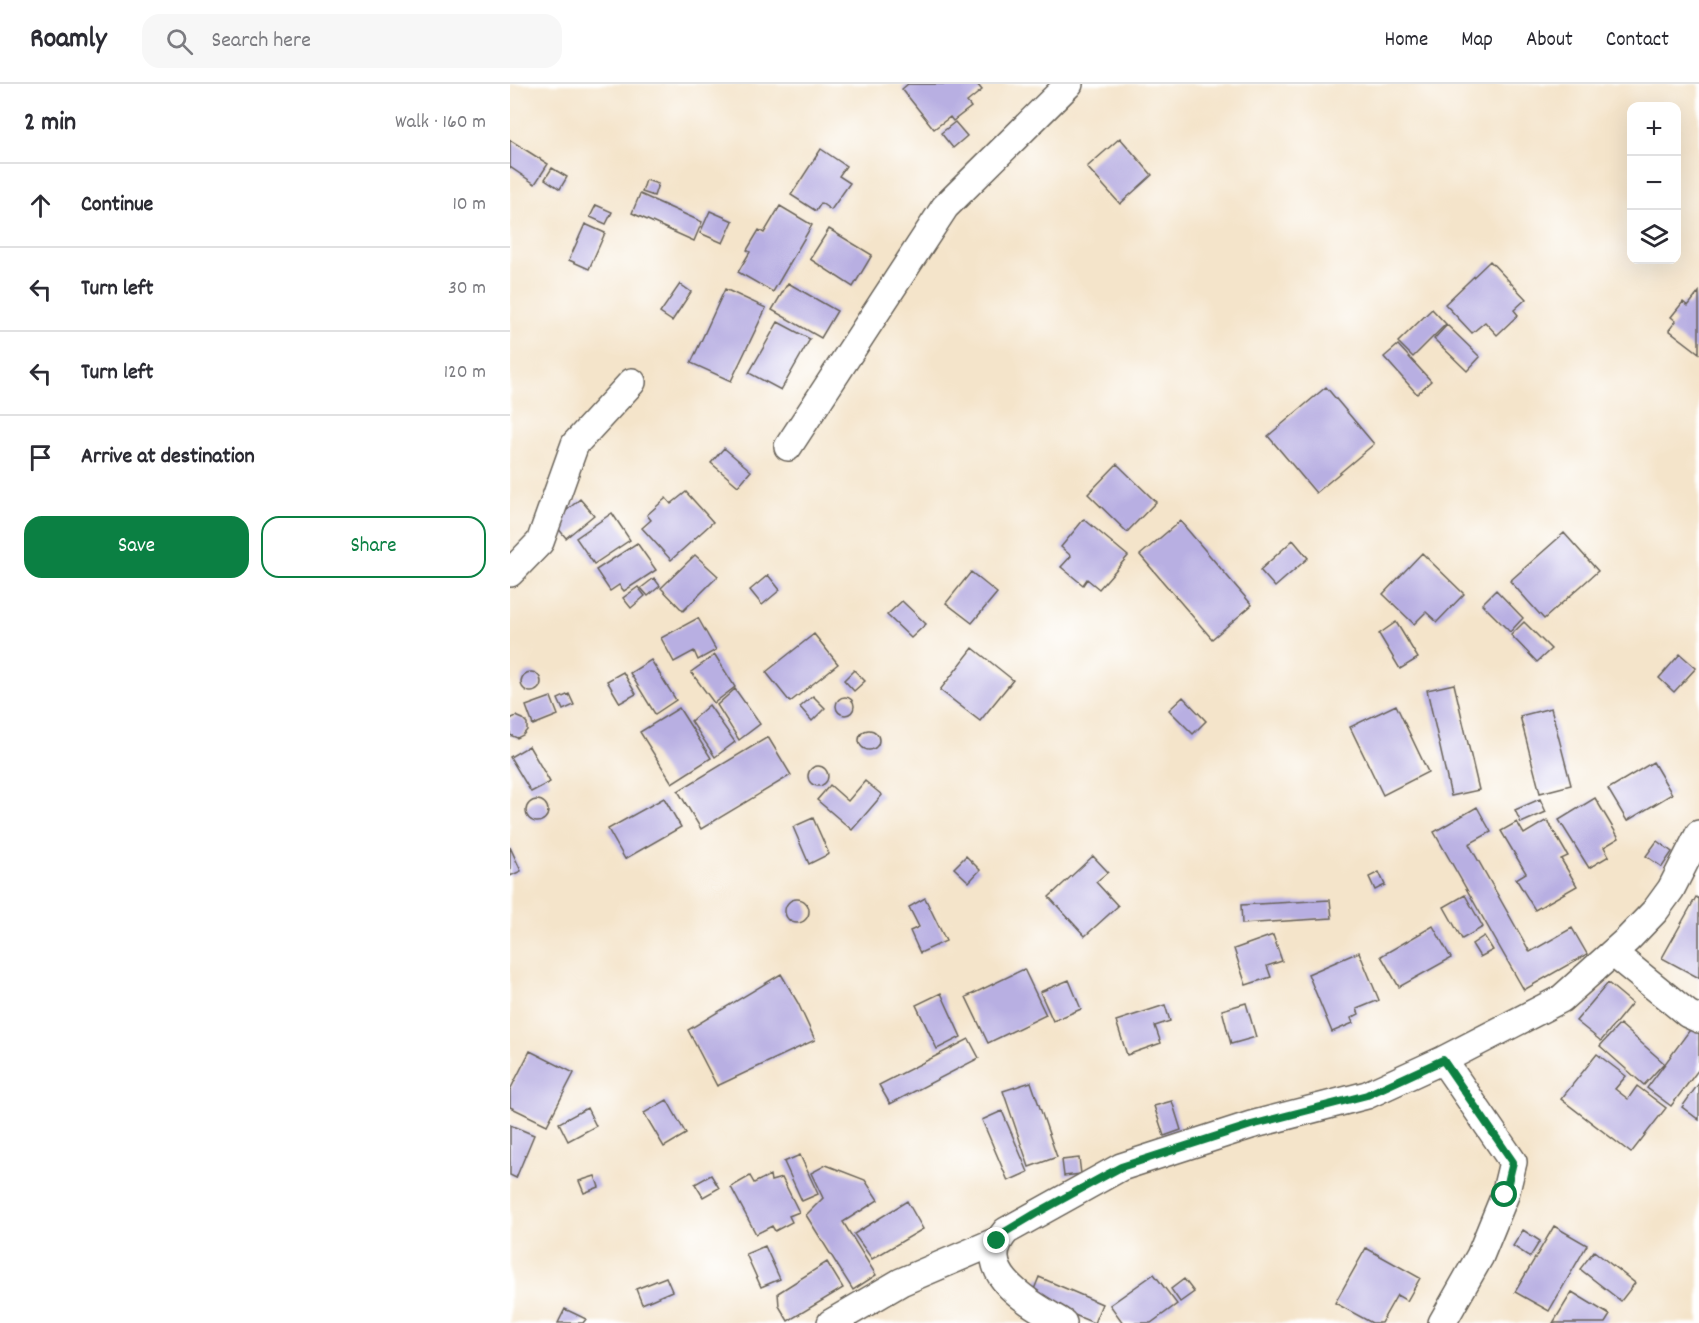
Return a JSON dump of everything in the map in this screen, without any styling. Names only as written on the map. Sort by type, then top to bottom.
[{"type":"street","points":[[788,447],[945,207],[1069,84]]},
{"type":"street","points":[[510,573],[540,542],[575,444],[632,382]]},
{"type":"street","points":[[831,1323],[901,1282],[997,1241],[1005,1232],[1035,1214],[1121,1167],[1251,1125],[1367,1095],[1443,1060],[1561,999],[1613,953],[1655,911],[1671,889],[1699,834]]},
{"type":"street","points":[[1613,953],[1688,1014],[1699,1019]]},
{"type":"street","points":[[1442,1323],[1480,1256],[1505,1195],[1513,1162],[1443,1060]]},
{"type":"street","points":[[997,1241],[994,1255],[1004,1282],[1023,1298],[1064,1323]]},
{"type":"street","points":[[965,1254],[999,1270]]},
{"type":"building","points":[[908,84],[977,84],[982,90],[967,102],[971,107],[953,121],[950,117],[934,129],[902,89]]},
{"type":"building","points":[[955,122],[967,136],[953,148],[941,133]]},
{"type":"building","points":[[1120,138],[1152,175],[1120,204],[1087,167]]},
{"type":"building","points":[[510,140],[548,164],[535,184],[510,167]]},
{"type":"building","points":[[821,149],[846,166],[839,176],[850,183],[831,210],[821,203],[816,211],[791,195]]},
{"type":"building","points":[[552,168],[567,177],[560,189],[545,179]]},
{"type":"building","points":[[646,180],[658,184],[654,196],[642,192]]},
{"type":"building","points":[[640,194],[702,222],[694,241],[632,213]]},
{"type":"building","points":[[596,205],[612,212],[606,224],[590,217]]},
{"type":"building","points":[[780,206],[812,225],[773,292],[738,272],[759,230],[764,233]]},
{"type":"building","points":[[710,211],[733,221],[723,243],[700,233]]},
{"type":"building","points":[[585,224],[605,233],[589,269],[569,260]]},
{"type":"building","points":[[829,229],[872,255],[853,287],[810,259]]},
{"type":"building","points":[[1490,261],[1526,299],[1514,310],[1518,315],[1497,335],[1485,322],[1472,333],[1445,304]]},
{"type":"building","points":[[788,283],[837,311],[821,338],[772,310]]},
{"type":"building","points":[[680,284],[691,292],[672,321],[660,313]]},
{"type":"building","points":[[725,289],[766,308],[731,381],[691,363]]},
{"type":"building","points":[[1699,292],[1699,353],[1669,330],[1676,321],[1671,317],[1683,302],[1688,306]]},
{"type":"building","points":[[1432,309],[1446,324],[1413,357],[1398,342]]},
{"type":"building","points":[[778,322],[810,339],[781,390],[749,373]]},
{"type":"building","points":[[1447,325],[1480,357],[1467,371],[1434,339]]},
{"type":"building","points":[[1398,345],[1431,381],[1417,394],[1384,357]]},
{"type":"building","points":[[1326,387],[1374,444],[1316,493],[1268,436]]},
{"type":"building","points":[[724,448],[751,471],[738,486],[711,463]]},
{"type":"building","points":[[1117,464],[1156,502],[1127,532],[1088,494]]},
{"type":"building","points":[[686,492],[713,522],[671,560],[642,528],[651,520],[647,515],[666,498],[671,504]]},
{"type":"building","points":[[580,499],[594,515],[566,538],[553,522]]},
{"type":"building","points":[[612,513],[630,540],[594,564],[576,538]]},
{"type":"building","points":[[1084,519],[1128,556],[1099,589],[1087,579],[1083,585],[1061,567],[1071,556],[1061,547]]},
{"type":"building","points":[[1180,521],[1252,605],[1212,639],[1140,555]]},
{"type":"building","points":[[1564,533],[1598,571],[1544,619],[1510,581]]},
{"type":"building","points":[[1293,540],[1308,558],[1275,587],[1260,570]]},
{"type":"building","points":[[637,543],[656,570],[624,591],[619,585],[610,591],[596,570]]},
{"type":"building","points":[[1422,553],[1464,594],[1437,622],[1426,612],[1414,624],[1383,594]]},
{"type":"building","points":[[695,555],[718,576],[683,611],[661,588]]},
{"type":"building","points":[[971,572],[997,593],[972,623],[946,603]]},
{"type":"building","points":[[768,575],[780,590],[762,605],[750,590]]},
{"type":"building","points":[[654,578],[660,586],[648,596],[641,588]]},
{"type":"building","points":[[638,587],[645,596],[631,608],[623,598]]},
{"type":"building","points":[[1496,590],[1523,618],[1510,632],[1482,604]]},
{"type":"building","points":[[902,601],[926,624],[911,638],[887,615]]},
{"type":"building","points":[[698,618],[716,650],[698,660],[694,651],[674,662],[661,638]]},
{"type":"building","points":[[1396,622],[1418,658],[1400,669],[1379,634]]},
{"type":"building","points":[[1524,622],[1551,649],[1537,662],[1511,635]]},
{"type":"building","points":[[814,634],[838,664],[790,702],[766,672]]},
{"type":"building","points":[[973,648],[1013,680],[980,721],[940,690]]},
{"type":"building","points":[[1680,654],[1696,668],[1674,692],[1659,678]]},
{"type":"building","points":[[715,655],[735,687],[714,703],[691,672]]},
{"type":"building","points":[[651,660],[676,700],[655,714],[630,673]]},
{"type":"building","points":[[854,670],[865,681],[854,691],[844,680]]},
{"type":"building","points":[[531,672],[538,675],[541,682],[538,689],[531,692],[524,689],[521,682],[524,675]]},
{"type":"building","points":[[623,672],[636,694],[620,703],[607,681]]},
{"type":"building","points":[[1454,684],[1479,790],[1451,796],[1427,690]]},
{"type":"building","points":[[735,689],[760,724],[739,740],[717,705]]},
{"type":"building","points":[[569,694],[574,705],[563,710],[558,699]]},
{"type":"building","points":[[813,696],[825,708],[812,721],[800,707]]},
{"type":"building","points":[[551,697],[558,715],[533,725],[526,706]]},
{"type":"building","points":[[845,697],[851,700],[854,706],[851,712],[845,715],[839,712],[836,706],[839,700]]},
{"type":"building","points":[[1183,697],[1206,721],[1193,734],[1169,710]]},
{"type":"building","points":[[709,705],[735,742],[715,757],[691,721]]},
{"type":"building","points":[[1396,705],[1428,772],[1383,795],[1350,727]]},
{"type":"building","points":[[679,708],[711,758],[672,783],[640,732]]},
{"type":"building","points":[[1551,708],[1571,785],[1540,793],[1520,716]]},
{"type":"building","points":[[516,716],[527,723],[527,730],[517,738],[510,735],[510,719]]},
{"type":"building","points":[[869,730],[876,733],[879,740],[876,747],[869,750],[862,747],[859,740],[862,733]]},
{"type":"building","points":[[768,737],[791,775],[701,829],[678,791]]},
{"type":"building","points":[[529,746],[550,782],[531,792],[510,757]]},
{"type":"building","points":[[1653,762],[1672,794],[1627,821],[1608,789]]},
{"type":"building","points":[[814,766],[822,766],[828,772],[828,780],[822,786],[814,786],[808,780],[808,772]]},
{"type":"building","points":[[865,781],[882,795],[852,830],[817,800],[830,785],[848,801]]},
{"type":"building","points":[[664,798],[681,827],[625,859],[608,829]]},
{"type":"building","points":[[1595,798],[1619,838],[1604,847],[1609,856],[1589,868],[1559,820]]},
{"type":"building","points":[[1540,799],[1546,812],[1521,823],[1515,810]]},
{"type":"building","points":[[537,800],[545,803],[548,811],[545,819],[537,822],[529,819],[526,811],[529,803]]},
{"type":"building","points":[[1477,807],[1491,832],[1469,844],[1530,952],[1572,928],[1587,954],[1524,990],[1434,832]]},
{"type":"building","points":[[813,818],[829,854],[809,864],[793,827]]},
{"type":"building","points":[[1547,820],[1568,856],[1561,859],[1577,886],[1535,910],[1516,879],[1526,873],[1501,831],[1517,822],[1524,834]]},
{"type":"building","points":[[1657,841],[1672,852],[1662,867],[1646,856]]},
{"type":"building","points":[[510,847],[521,871],[510,876]]},
{"type":"building","points":[[966,856],[980,870],[969,882],[954,868]]},
{"type":"building","points":[[1093,856],[1108,872],[1096,882],[1118,906],[1085,936],[1049,897]]},
{"type":"building","points":[[1379,872],[1385,885],[1375,890],[1369,877]]},
{"type":"building","points":[[1465,895],[1483,927],[1462,939],[1444,907]]},
{"type":"building","points":[[1696,897],[1699,899],[1699,978],[1662,958]]},
{"type":"building","points":[[925,898],[946,941],[920,953],[910,931],[919,927],[909,907]]},
{"type":"building","points":[[797,899],[806,902],[809,911],[806,920],[797,923],[788,920],[785,911],[788,902]]},
{"type":"building","points":[[1330,900],[1332,918],[1242,924],[1241,905]]},
{"type":"building","points":[[1433,926],[1451,958],[1399,987],[1381,956]]},
{"type":"building","points":[[1273,935],[1282,961],[1267,966],[1271,977],[1246,985],[1234,949]]},
{"type":"building","points":[[1484,936],[1493,950],[1480,957],[1472,944]]},
{"type":"building","points":[[1359,952],[1379,1000],[1357,1009],[1359,1014],[1351,1018],[1353,1023],[1332,1032],[1308,974]]},
{"type":"building","points":[[1024,969],[1046,1015],[988,1043],[966,997]]},
{"type":"building","points":[[781,974],[798,1003],[815,1040],[717,1086],[688,1030]]},
{"type":"building","points":[[1069,980],[1081,1009],[1053,1021],[1040,992]]},
{"type":"building","points":[[1608,983],[1632,1003],[1601,1041],[1576,1021]]},
{"type":"building","points":[[941,993],[961,1037],[937,1049],[916,1005]]},
{"type":"building","points":[[1246,1003],[1256,1037],[1231,1044],[1222,1010]]},
{"type":"building","points":[[1165,1005],[1170,1021],[1155,1026],[1161,1043],[1127,1055],[1116,1021]]},
{"type":"building","points":[[1620,1024],[1664,1063],[1644,1085],[1600,1046]]},
{"type":"building","points":[[1692,1027],[1699,1033],[1699,1069],[1671,1106],[1647,1088]]},
{"type":"building","points":[[969,1039],[979,1058],[890,1104],[879,1085]]},
{"type":"building","points":[[530,1051],[574,1073],[547,1125],[510,1107],[510,1090]]},
{"type":"building","points":[[1597,1054],[1626,1076],[1615,1089],[1628,1099],[1637,1086],[1666,1108],[1631,1153],[1561,1099]]},
{"type":"building","points":[[1031,1082],[1057,1157],[1029,1167],[1003,1091]]},
{"type":"building","points":[[1699,1083],[1699,1120],[1682,1107]]},
{"type":"building","points":[[667,1100],[686,1134],[664,1147],[644,1113]]},
{"type":"building","points":[[1172,1101],[1181,1130],[1164,1136],[1154,1106]]},
{"type":"building","points":[[587,1108],[596,1126],[568,1141],[559,1123]]},
{"type":"building","points":[[1002,1111],[1028,1172],[1008,1181],[982,1120]]},
{"type":"building","points":[[510,1125],[534,1135],[516,1178],[510,1175]]},
{"type":"building","points":[[800,1155],[818,1194],[802,1201],[784,1162]]},
{"type":"building","points":[[1079,1158],[1081,1174],[1064,1176],[1062,1160]]},
{"type":"building","points":[[826,1165],[865,1180],[878,1200],[843,1222],[876,1275],[853,1290],[806,1215],[823,1198],[811,1173]]},
{"type":"building","points":[[711,1175],[719,1188],[703,1197],[695,1184]]},
{"type":"building","points":[[770,1175],[771,1181],[782,1178],[799,1212],[789,1216],[792,1222],[775,1231],[772,1226],[756,1234],[731,1187],[750,1176],[754,1183]]},
{"type":"building","points":[[595,1176],[599,1187],[584,1193],[579,1181]]},
{"type":"building","points":[[907,1201],[923,1229],[872,1259],[854,1234]]},
{"type":"building","points":[[1554,1226],[1587,1245],[1549,1311],[1515,1292]]},
{"type":"building","points":[[1523,1230],[1540,1241],[1530,1257],[1513,1246]]},
{"type":"building","points":[[765,1246],[780,1279],[761,1287],[746,1254]]},
{"type":"building","points":[[1366,1248],[1420,1278],[1407,1301],[1397,1295],[1381,1323],[1372,1323],[1335,1303]]},
{"type":"building","points":[[1594,1251],[1635,1283],[1621,1301],[1580,1269]]},
{"type":"building","points":[[827,1262],[843,1288],[788,1321],[779,1306],[778,1293]]},
{"type":"building","points":[[1154,1274],[1177,1304],[1151,1323],[1123,1323],[1110,1305]]},
{"type":"building","points":[[666,1277],[672,1291],[642,1304],[636,1289]]},
{"type":"building","points":[[1039,1277],[1102,1304],[1094,1323],[1031,1297]]},
{"type":"building","points":[[1184,1279],[1194,1292],[1180,1302],[1171,1289]]},
{"type":"building","points":[[1572,1292],[1610,1315],[1605,1323],[1553,1323]]},
{"type":"building","points":[[565,1309],[586,1319],[583,1323],[558,1323]]},
{"type":"route","points":[[997,1241],[1005,1232],[1035,1214],[1121,1167],[1251,1125],[1367,1095],[1443,1060],[1513,1162],[1505,1195]]}]
